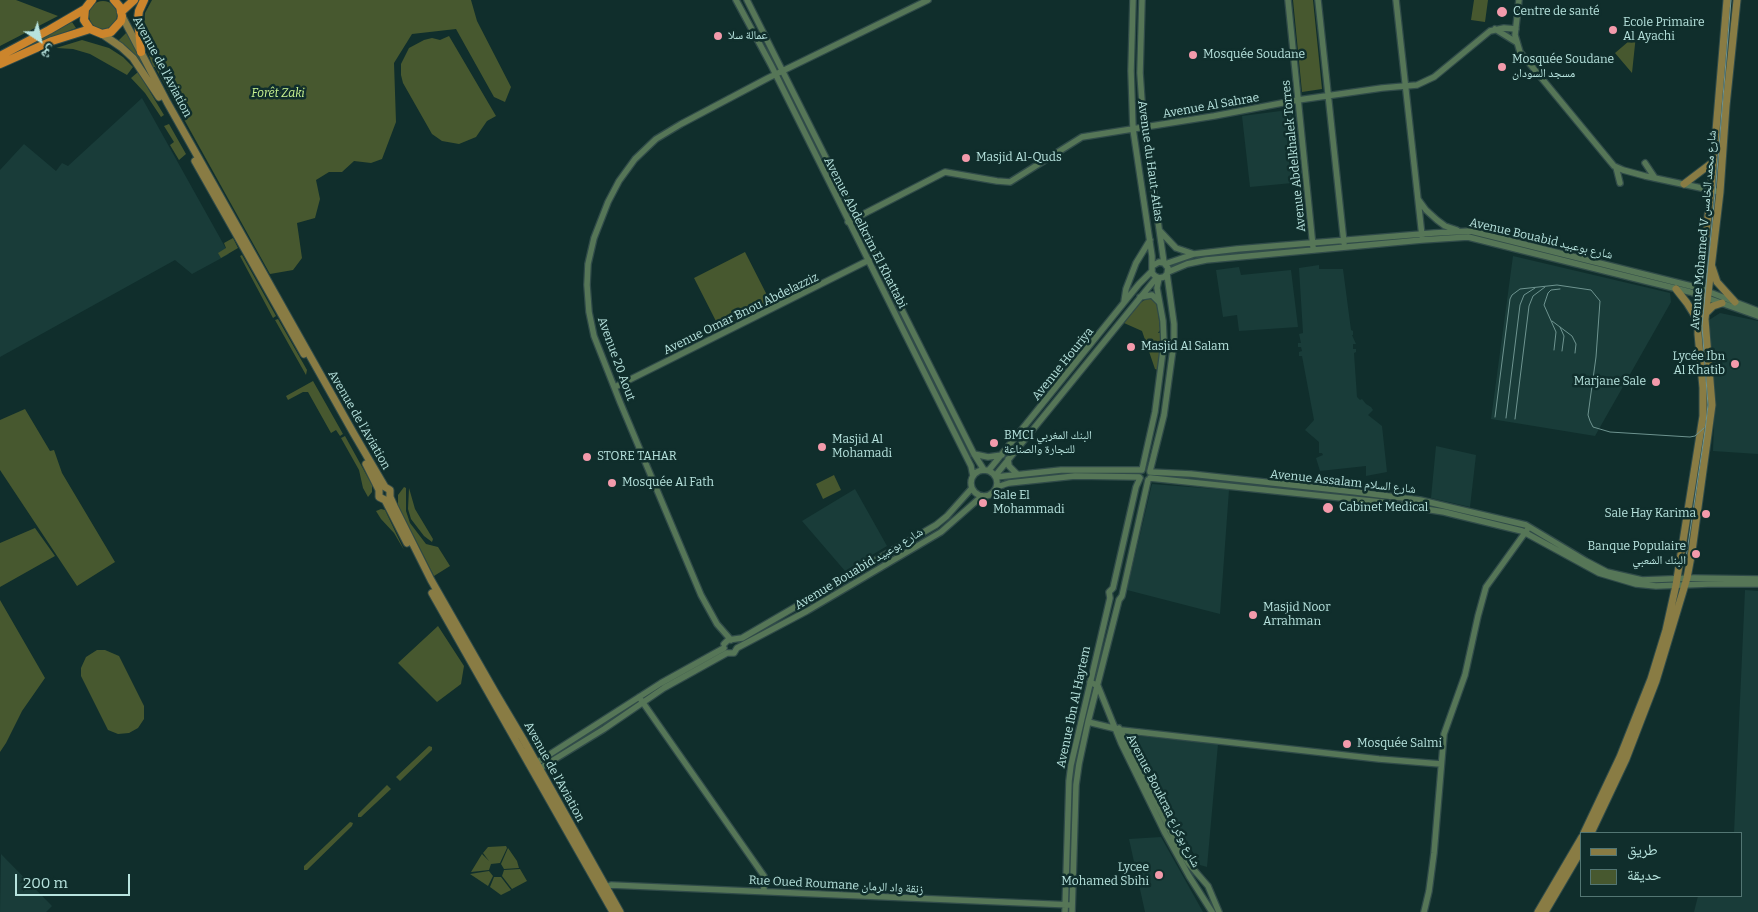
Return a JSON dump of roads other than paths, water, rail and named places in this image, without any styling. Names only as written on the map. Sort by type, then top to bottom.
[{"type":"highway","points":[[114,0],[122,14]]},
{"type":"highway","points":[[87,4],[84,20],[90,29],[102,34],[115,29],[122,14],[134,0]]},
{"type":"highway","points":[[140,52],[138,18],[144,0]]},
{"type":"highway","points":[[0,56],[49,30],[87,4]]},
{"type":"highway","points":[[0,64],[52,41],[90,29]]},
{"type":"main road","name":"Avenue Mohamed V شارع محمد الخامس","points":[[1584,832],[1620,757],[1651,679],[1668,623],[1677,582],[1703,416],[1704,396],[1698,334],[1699,291],[1711,190],[1727,0]]},
{"type":"main road","name":"Avenue Mohamed V شارع محمد الخامس","points":[[1591,832],[1626,759],[1645,711],[1667,648],[1686,581],[1712,406],[1705,330],[1707,295],[1720,192],[1725,113],[1737,0]]},
{"type":"main road","name":"Avenue de l'Aviation","points":[[122,14],[140,52],[382,488],[379,497],[387,499]]},
{"type":"main road","name":"Avenue de l'Aviation","points":[[102,34],[133,58],[156,91],[382,488],[390,490],[387,499],[427,583],[475,670],[536,767],[603,888],[620,912]]},
{"type":"main road","points":[[1684,184],[1713,162]]},
{"type":"main road","points":[[1711,264],[1717,282],[1735,302]]},
{"type":"main road","points":[[1676,289],[1688,303],[1698,322]]},
{"type":"main road","points":[[1706,313],[1713,306],[1722,303]]},
{"type":"main road","points":[[1538,912],[1580,840]]},
{"type":"main road","points":[[1545,912],[1580,852]]},
{"type":"main road","name":"Avenue de l'Aviation","points":[[603,888],[613,912]]},
{"type":"street","name":"Avenue Abdelkrim El Khattabi","points":[[736,0],[971,466],[973,476]]},
{"type":"street","name":"Avenue Abdelkrim El Khattabi","points":[[747,0],[974,454],[986,470]]},
{"type":"street","name":"Avenue du Haut-Atlas","points":[[1133,0],[1130,71],[1133,129],[1153,268]]},
{"type":"street","name":"Avenue du Haut-Atlas","points":[[1142,0],[1140,73],[1144,128],[1164,263]]},
{"type":"street","name":"Avenue Abdelkhalek Torres","points":[[1288,0],[1314,250]]},
{"type":"street","points":[[1318,0],[1344,244]]},
{"type":"street","points":[[1396,0],[1422,237]]},
{"type":"street","points":[[1519,0],[1516,42],[1520,52],[1616,168],[1620,183]]},
{"type":"street","name":"Avenue 20 Aout","points":[[725,648],[721,630],[701,595],[594,336],[589,312],[587,285],[588,264],[594,238],[615,189],[628,167],[656,139],[775,75],[925,1]]},
{"type":"street","points":[[1494,30],[1516,29]]},
{"type":"street","name":"Avenue Al Sahrae","points":[[848,222],[945,172],[1010,182],[1082,137],[1144,128],[1298,100],[1417,85],[1434,77],[1485,34],[1494,30]]},
{"type":"street","points":[[1494,30],[1502,32],[1516,42]]},
{"type":"street","points":[[1645,163],[1655,178]]},
{"type":"street","points":[[1616,168],[1720,192]]},
{"type":"street","points":[[1417,198],[1437,220],[1445,226],[1461,231]]},
{"type":"street","points":[[1159,230],[1176,248],[1194,254]]},
{"type":"street","name":"Avenue Bouabid شارع بوعبيد","points":[[1314,250],[1344,244],[1422,237],[1461,231],[1476,233],[1699,291],[1722,303],[1758,316]]},
{"type":"street","name":"Avenue Bouabid شارع بوعبيد","points":[[1422,237],[1468,237],[1676,289],[1699,291]]},
{"type":"street","points":[[1124,304],[1126,289],[1133,269],[1150,240]]},
{"type":"street","points":[[1164,263],[1168,268],[1174,342],[1164,415],[1122,596],[1119,600],[1115,601],[1110,598],[1109,592],[1113,588],[1155,412],[1164,343],[1158,278],[1153,268],[1159,262],[1164,263],[1194,254],[1313,243]]},
{"type":"street","name":"Avenue Bouabid شارع بوعبيد","points":[[1313,243],[1344,244]]},
{"type":"street","points":[[1158,278],[1164,277],[1167,273],[1187,264],[1206,260],[1314,250]]},
{"type":"street","name":"Avenue Omar Bnou Abdelazziz","points":[[615,387],[876,257]]},
{"type":"street","name":"Avenue Houriya","points":[[986,470],[1002,455],[1153,268]]},
{"type":"street","name":"Avenue Houriya","points":[[996,476],[1140,296],[1158,278]]},
{"type":"street","points":[[1140,296],[1152,295],[1160,304]]},
{"type":"street","name":"Avenue Bouabid شارع بوعبيد","points":[[1707,295],[1735,302],[1758,311]]},
{"type":"street","points":[[974,454],[988,457],[1002,455]]},
{"type":"street","points":[[1008,459],[1009,466],[1017,474]]},
{"type":"street","points":[[1141,474],[1068,470],[996,476],[986,470],[976,473],[971,482],[972,488],[982,496],[992,494],[997,487],[1009,483],[1075,476],[1141,474],[1145,469],[1149,476]]},
{"type":"street","points":[[1141,474],[1144,481],[1149,476]]},
{"type":"street","name":"Avenue Assalam شارع السلام","points":[[1149,476],[1191,474],[1420,500],[1527,529],[1606,576],[1636,584],[1758,579]]},
{"type":"street","points":[[996,476],[997,487]]},
{"type":"street","name":"Avenue Assalam شارع السلام","points":[[1149,476],[1338,499],[1381,502],[1444,512],[1527,529]]},
{"type":"street","name":"Avenue Bouabid شارع بوعبيد","points":[[972,488],[967,496],[936,525],[742,638],[732,640],[725,648],[734,653],[738,648],[807,612],[941,532],[982,496]]},
{"type":"street","points":[[1338,490],[1338,499]]},
{"type":"street","points":[[1424,912],[1434,854],[1444,734],[1466,675],[1486,587],[1527,529]]},
{"type":"street","name":"Avenue Assalam شارع السلام","points":[[1686,581],[1758,584]]},
{"type":"street","points":[[1113,588],[1118,588],[1122,592]]},
{"type":"street","name":"Avenue Ibn Al Haytem","points":[[1065,912],[1070,777],[1110,598]]},
{"type":"street","name":"Avenue Ibn Al Haytem","points":[[1072,912],[1076,785],[1088,722],[1119,600]]},
{"type":"street","name":"Avenue 20 Aout","points":[[721,630],[737,644],[738,648]]},
{"type":"street","points":[[536,767],[640,700],[666,687],[725,648]]},
{"type":"street","points":[[1090,682],[1098,686]]},
{"type":"street","name":"Avenue Boukraa شارع بوكراع","points":[[1098,686],[1114,722],[1177,844],[1189,864],[1206,884],[1219,912]]},
{"type":"street","points":[[1094,700],[1103,698]]},
{"type":"street","points":[[640,700],[764,876],[764,891]]},
{"type":"street","points":[[1088,722],[1118,730],[1379,759],[1441,764]]},
{"type":"street","name":"Avenue Boukraa شارع بوكراع","points":[[1118,730],[1165,832],[1212,912]]},
{"type":"street","points":[[1198,884],[1206,884],[1205,892],[1198,890],[1198,884]]},
{"type":"street","name":"Rue Oued Roumane زنقة واد الرمان","points":[[603,888],[611,885],[1072,905]]},
{"type":"tram line","points":[[1686,558],[1708,405],[1702,326],[1731,0]]},
{"type":"tram line","points":[[1495,417],[1510,299],[1520,289],[1557,285],[1591,290],[1600,301],[1596,357],[1588,415],[1593,427],[1610,432],[1690,437],[1695,436],[1704,428]]},
{"type":"tram line","points":[[1515,419],[1529,306],[1533,296],[1545,287]]},
{"type":"tram line","points":[[1506,418],[1520,305],[1524,295],[1535,288]]},
{"type":"tram line","points":[[1554,350],[1556,332],[1544,305],[1548,293],[1551,290],[1560,289]]},
{"type":"tram line","points":[[1552,321],[1572,336],[1576,344],[1575,353]]},
{"type":"tram line","points":[[1560,327],[1564,336],[1562,351]]},
{"type":"place","name":"Centre de santé","points":[[1502,12]]},
{"type":"place","name":"Ecole Primaire Al Ayachi","points":[[1613,30]]},
{"type":"place","name":"عمالة سلا","points":[[718,36]]},
{"type":"place","name":"Mosquée Soudane","points":[[1193,55]]},
{"type":"place","name":"Mosquée Soudane مسجد السودان","points":[[1502,67]]},
{"type":"place","name":"Masjid Al-Quds","points":[[966,158]]},
{"type":"place","name":"Masjid Al Salam","points":[[1131,347]]},
{"type":"place","name":"Lycée Ibn Al Khatib","points":[[1735,364]]},
{"type":"place","name":"Marjane Sale","points":[[1656,382]]},
{"type":"place","name":"BMCI البنك المغربي للتجارة والصناعة","points":[[994,443]]},
{"type":"place","name":"Masjid Al Mohamadi","points":[[822,447]]},
{"type":"place","name":"STORE TAHAR","points":[[587,457]]},
{"type":"place","name":"Mosquée Al Fath","points":[[612,483]]},
{"type":"place","name":"Sale El Mohammadi","points":[[983,503]]},
{"type":"place","name":"Cabinet Medical","points":[[1328,508]]},
{"type":"place","name":"Sale Hay Karima","points":[[1706,514]]},
{"type":"place","name":"Banque Populaire البنك الشعبي","points":[[1696,554]]},
{"type":"place","name":"Masjid Noor Arrahman","points":[[1253,615]]},
{"type":"place","name":"Mosquée Salmi","points":[[1347,744]]},
{"type":"place","name":"Lycee Mohamed Sbihi","points":[[1159,875]]},
{"type":"park label","name":"Forêt Zaki","points":[[278,94]]}]
